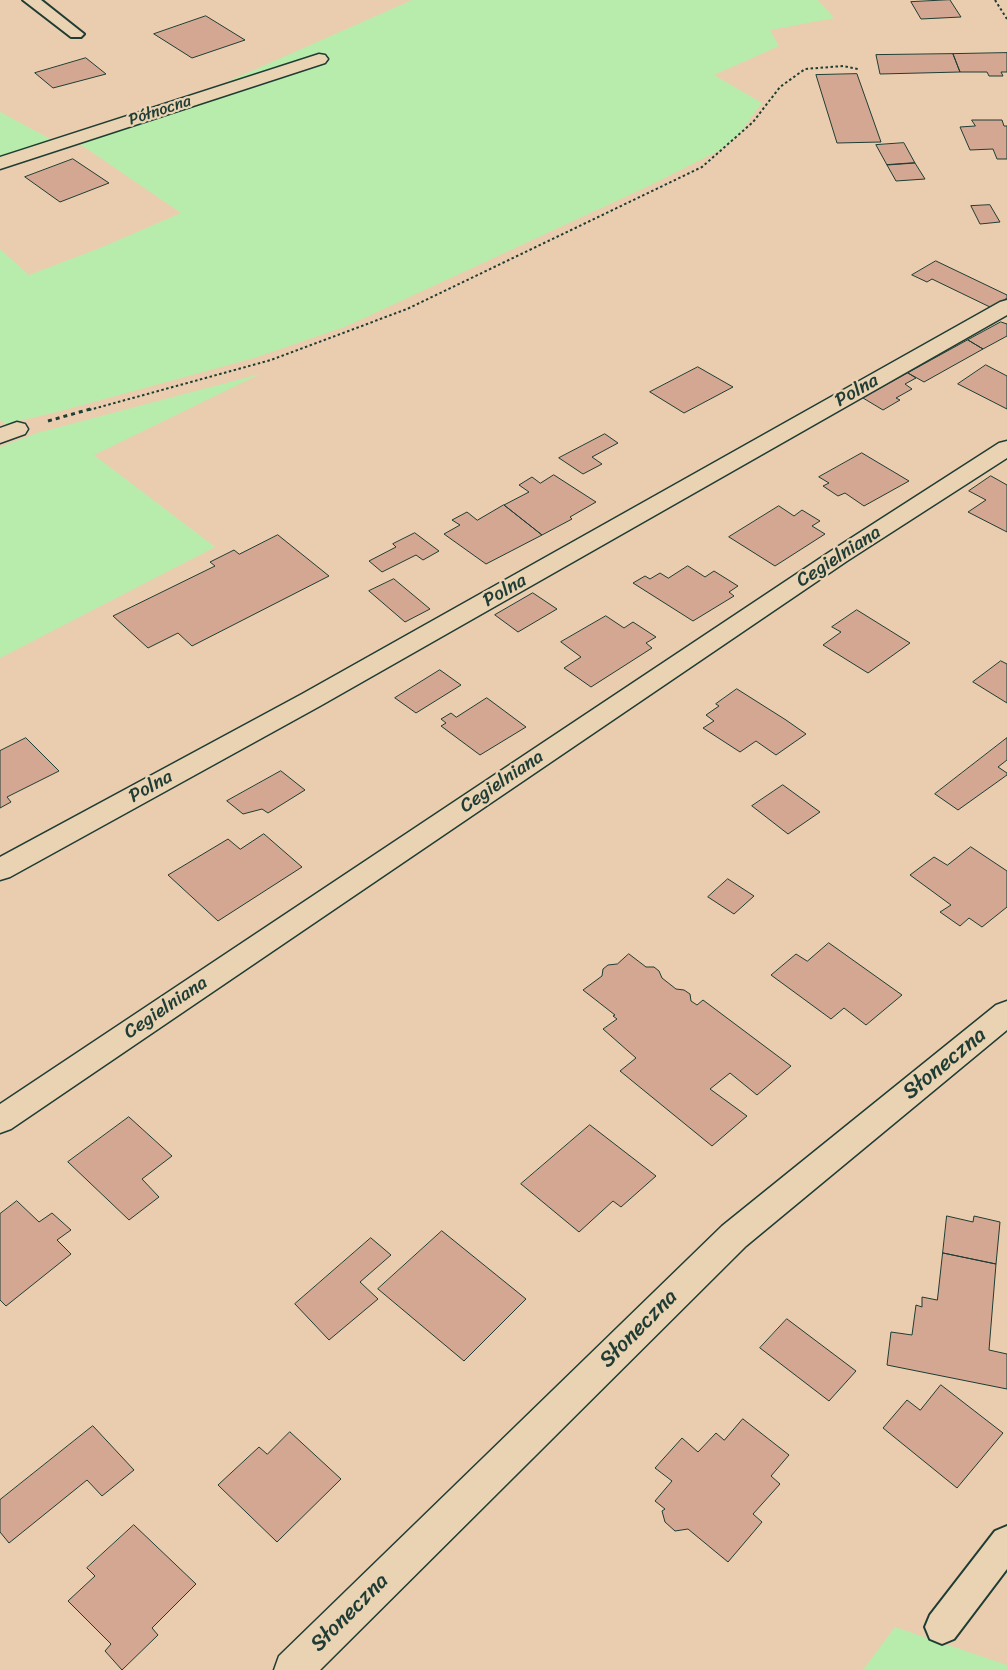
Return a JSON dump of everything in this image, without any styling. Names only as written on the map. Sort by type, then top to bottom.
[{"type":"street","name":"Północna","points":[[0,163],[319,59]]},
{"type":"street","name":"Polna","points":[[0,870],[311,700],[1007,306]]},
{"type":"street","name":"Cegielniana","points":[[0,1120],[839,556],[1007,448]]},
{"type":"street","name":"Słoneczna","points":[[293,1670],[734,1236],[1007,1013]]},
{"type":"lane","points":[[31,0],[76,34]]},
{"type":"lane","points":[[942,1627],[1007,1542]]},
{"type":"path","points":[[995,0],[1007,19]]},
{"type":"path","points":[[8,433],[271,360],[407,309],[702,166],[754,122],[780,87],[805,68],[843,66],[858,69]]},
{"type":"green space","points":[[412,0],[818,0],[834,18],[770,30],[779,46],[714,75],[762,103],[739,134],[720,150],[655,183],[347,326],[254,358],[57,412],[5,424],[0,420],[0,249],[29,275],[100,248],[181,213],[77,142],[130,128],[211,89]]},
{"type":"green space","points":[[0,112],[56,142],[0,159]]},
{"type":"green space","points":[[260,374],[94,455],[215,547],[0,658],[0,447],[37,433]]},
{"type":"green space","points":[[895,1627],[1007,1665],[1007,1670],[863,1670]]},
{"type":"building","points":[[950,0],[961,17],[921,19],[911,2]]},
{"type":"building","points":[[206,16],[245,40],[192,58],[154,34]]},
{"type":"building","points":[[1007,53],[1007,72],[1001,72],[1003,76],[989,76],[987,72],[960,72],[953,54]]},
{"type":"building","points":[[953,54],[960,72],[880,74],[876,55]]},
{"type":"building","points":[[86,58],[106,74],[53,88],[35,73]]},
{"type":"building","points":[[857,74],[881,142],[837,143],[816,75]]},
{"type":"building","points":[[972,120],[1002,120],[1004,126],[1007,126],[1007,159],[997,159],[993,149],[970,150],[960,127],[975,126]]},
{"type":"building","points":[[904,143],[915,163],[887,165],[876,145]]},
{"type":"building","points":[[73,159],[109,183],[60,202],[25,177]]},
{"type":"building","points":[[915,163],[925,179],[896,181],[887,165]]},
{"type":"building","points":[[990,205],[1000,222],[980,224],[971,206]]},
{"type":"building","points":[[936,261],[1007,295],[1007,298],[992,308],[932,279],[927,282],[912,275]]},
{"type":"building","points":[[1001,322],[1007,324],[1007,336],[983,349],[968,340]]},
{"type":"building","points":[[968,340],[983,349],[924,382],[908,373]]},
{"type":"building","points":[[986,365],[1007,376],[1007,409],[958,384]]},
{"type":"building","points":[[698,367],[733,387],[684,413],[650,392]]},
{"type":"building","points":[[908,373],[916,378],[905,384],[912,389],[896,398],[900,400],[883,410],[863,398]]},
{"type":"building","points":[[605,434],[618,443],[592,457],[602,464],[583,474],[559,458]]},
{"type":"building","points":[[862,453],[909,481],[864,506],[845,493],[838,496],[823,486],[829,483],[819,477]]},
{"type":"building","points":[[554,475],[596,502],[570,517],[572,519],[542,535],[504,505],[529,492],[519,485],[532,477],[540,483]]},
{"type":"building","points":[[991,476],[1007,485],[1007,532],[968,512],[986,500],[969,491]]},
{"type":"building","points":[[504,505],[542,535],[486,564],[444,534],[460,525],[452,520],[467,512],[477,520]]},
{"type":"building","points":[[779,506],[794,516],[802,510],[820,521],[812,526],[825,534],[775,566],[729,537]]},
{"type":"building","points":[[415,533],[439,551],[423,560],[416,555],[382,572],[369,561],[396,547],[393,544]]},
{"type":"building","points":[[278,535],[329,576],[192,646],[178,633],[148,648],[113,616],[215,566],[210,562],[234,550],[239,554]]},
{"type":"building","points":[[688,566],[705,577],[714,571],[738,586],[729,592],[734,596],[693,621],[633,583],[645,576],[650,579],[660,573],[668,578]]},
{"type":"building","points":[[394,579],[430,609],[405,622],[369,591]]},
{"type":"building","points":[[533,593],[557,609],[518,632],[495,615]]},
{"type":"building","points":[[857,610],[910,643],[868,673],[823,645],[841,632],[832,627]]},
{"type":"building","points":[[606,616],[624,628],[633,622],[656,637],[646,643],[652,648],[591,687],[564,668],[581,657],[561,642]]},
{"type":"building","points":[[1001,661],[1007,664],[1007,703],[973,682]]},
{"type":"building","points":[[440,670],[461,685],[416,713],[395,698]]},
{"type":"building","points":[[737,689],[806,734],[776,755],[756,741],[740,752],[703,728],[714,721],[706,715],[719,706],[716,704]]},
{"type":"building","points":[[487,698],[526,727],[480,755],[441,726],[446,723],[441,719],[451,713],[456,717]]},
{"type":"building","points":[[26,738],[59,771],[7,797],[11,802],[0,808],[0,751]]},
{"type":"building","points":[[1007,738],[1007,760],[998,767],[1007,775],[958,810],[935,794]]},
{"type":"building","points":[[281,771],[305,790],[268,813],[262,809],[243,814],[227,801]]},
{"type":"building","points":[[783,785],[820,812],[788,834],[752,806]]},
{"type":"building","points":[[264,834],[302,867],[218,921],[168,875],[228,839],[240,849]]},
{"type":"building","points":[[971,847],[1007,871],[1007,907],[982,927],[969,918],[960,926],[940,912],[951,905],[910,875],[934,857],[947,865]]},
{"type":"building","points":[[728,879],[754,896],[734,914],[708,897]]},
{"type":"building","points":[[829,943],[902,995],[866,1025],[844,1008],[831,1019],[771,975],[796,954],[807,961]]},
{"type":"building","points":[[629,954],[646,967],[654,967],[659,971],[662,978],[676,989],[684,990],[690,994],[691,1001],[697,1005],[703,1000],[791,1066],[757,1095],[730,1073],[710,1089],[747,1116],[712,1146],[620,1071],[636,1058],[603,1029],[617,1019],[613,1016],[615,1015],[583,990],[602,976],[603,969],[608,965],[617,964]]},
{"type":"building","points":[[129,1117],[172,1156],[142,1179],[159,1197],[129,1220],[68,1162]]},
{"type":"building","points":[[590,1125],[656,1176],[621,1207],[613,1201],[579,1232],[521,1184]]},
{"type":"building","points":[[17,1201],[39,1222],[52,1213],[71,1230],[57,1240],[71,1254],[6,1306],[0,1300],[0,1214]]},
{"type":"building","points":[[947,1216],[973,1222],[974,1216],[1000,1222],[996,1264],[943,1253]]},
{"type":"building","points":[[442,1231],[526,1299],[464,1361],[378,1289]]},
{"type":"building","points":[[371,1238],[391,1255],[360,1282],[378,1299],[329,1340],[295,1304]]},
{"type":"building","points":[[943,1253],[996,1264],[989,1350],[1007,1354],[1007,1389],[887,1365],[891,1332],[912,1335],[916,1305],[922,1307],[922,1297],[937,1300]]},
{"type":"building","points":[[787,1319],[856,1371],[829,1401],[760,1348]]},
{"type":"building","points":[[941,1385],[1003,1433],[957,1488],[883,1428],[907,1400],[920,1410]]},
{"type":"building","points":[[743,1419],[789,1455],[771,1476],[780,1484],[753,1514],[762,1522],[728,1562],[688,1529],[675,1531],[665,1522],[662,1511],[665,1509],[655,1501],[672,1481],[655,1468],[682,1438],[698,1452],[716,1433],[724,1440]]},
{"type":"building","points":[[93,1426],[134,1470],[102,1496],[87,1480],[9,1543],[0,1532],[0,1500]]},
{"type":"building","points":[[290,1432],[341,1479],[277,1542],[218,1485],[259,1447],[267,1454]]},
{"type":"building","points":[[134,1525],[196,1584],[152,1628],[158,1635],[122,1670],[105,1651],[111,1644],[68,1601],[95,1576],[87,1568]]}]
